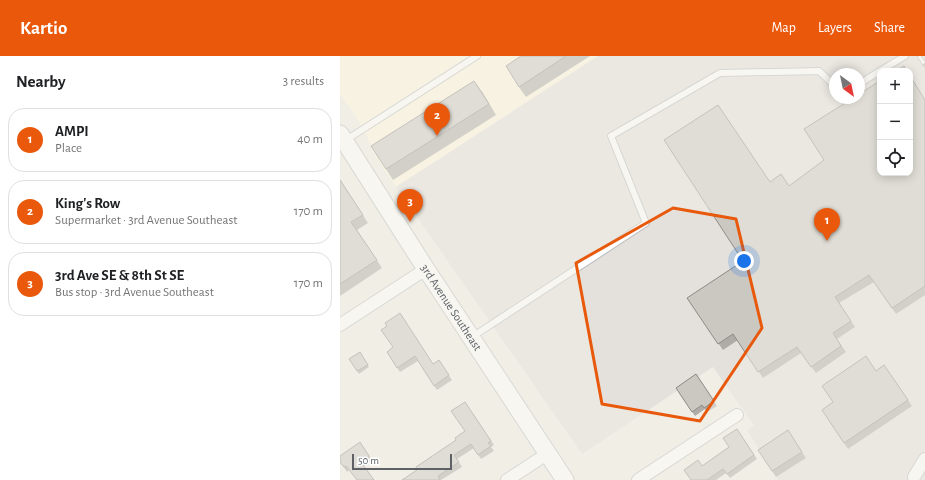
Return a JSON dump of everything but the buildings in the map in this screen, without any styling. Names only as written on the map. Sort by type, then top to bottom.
[{"type":"main road","name":"3rd Avenue Southeast","points":[[342,137],[426,269],[565,480]]},
{"type":"street","points":[[340,325],[426,269]]},
{"type":"street","points":[[638,480],[737,415]]},
{"type":"street","points":[[507,480],[547,454]]},
{"type":"street","points":[[912,478],[925,459]]},
{"type":"street","points":[[912,478],[925,471]]},
{"type":"lane","points":[[342,137],[477,56]]},
{"type":"lane","points":[[885,68],[905,56]]},
{"type":"lane","points":[[472,337],[646,223],[610,136],[720,73],[819,72],[829,81]]},
{"type":"lane","points":[[865,80],[877,73]]},
{"type":"highlighted area","points":[[673,208],[736,219],[762,328],[700,421],[602,404],[576,263]]},
{"type":"shaded area","points":[[340,56],[598,56],[396,187],[373,152],[364,129],[340,94]]},
{"type":"shaded area","points":[[598,56],[925,56],[925,480],[778,480],[747,430],[754,425],[713,367],[582,454],[396,187]]},
{"type":"railway","points":[[919,56],[925,65]]},
{"type":"place","name":"King's Row","points":[[437,136]]},
{"type":"place","name":"3rd Ave SE & 8th St SE","points":[[410,222]]},
{"type":"place","name":"AMPI","points":[[827,241]]}]
